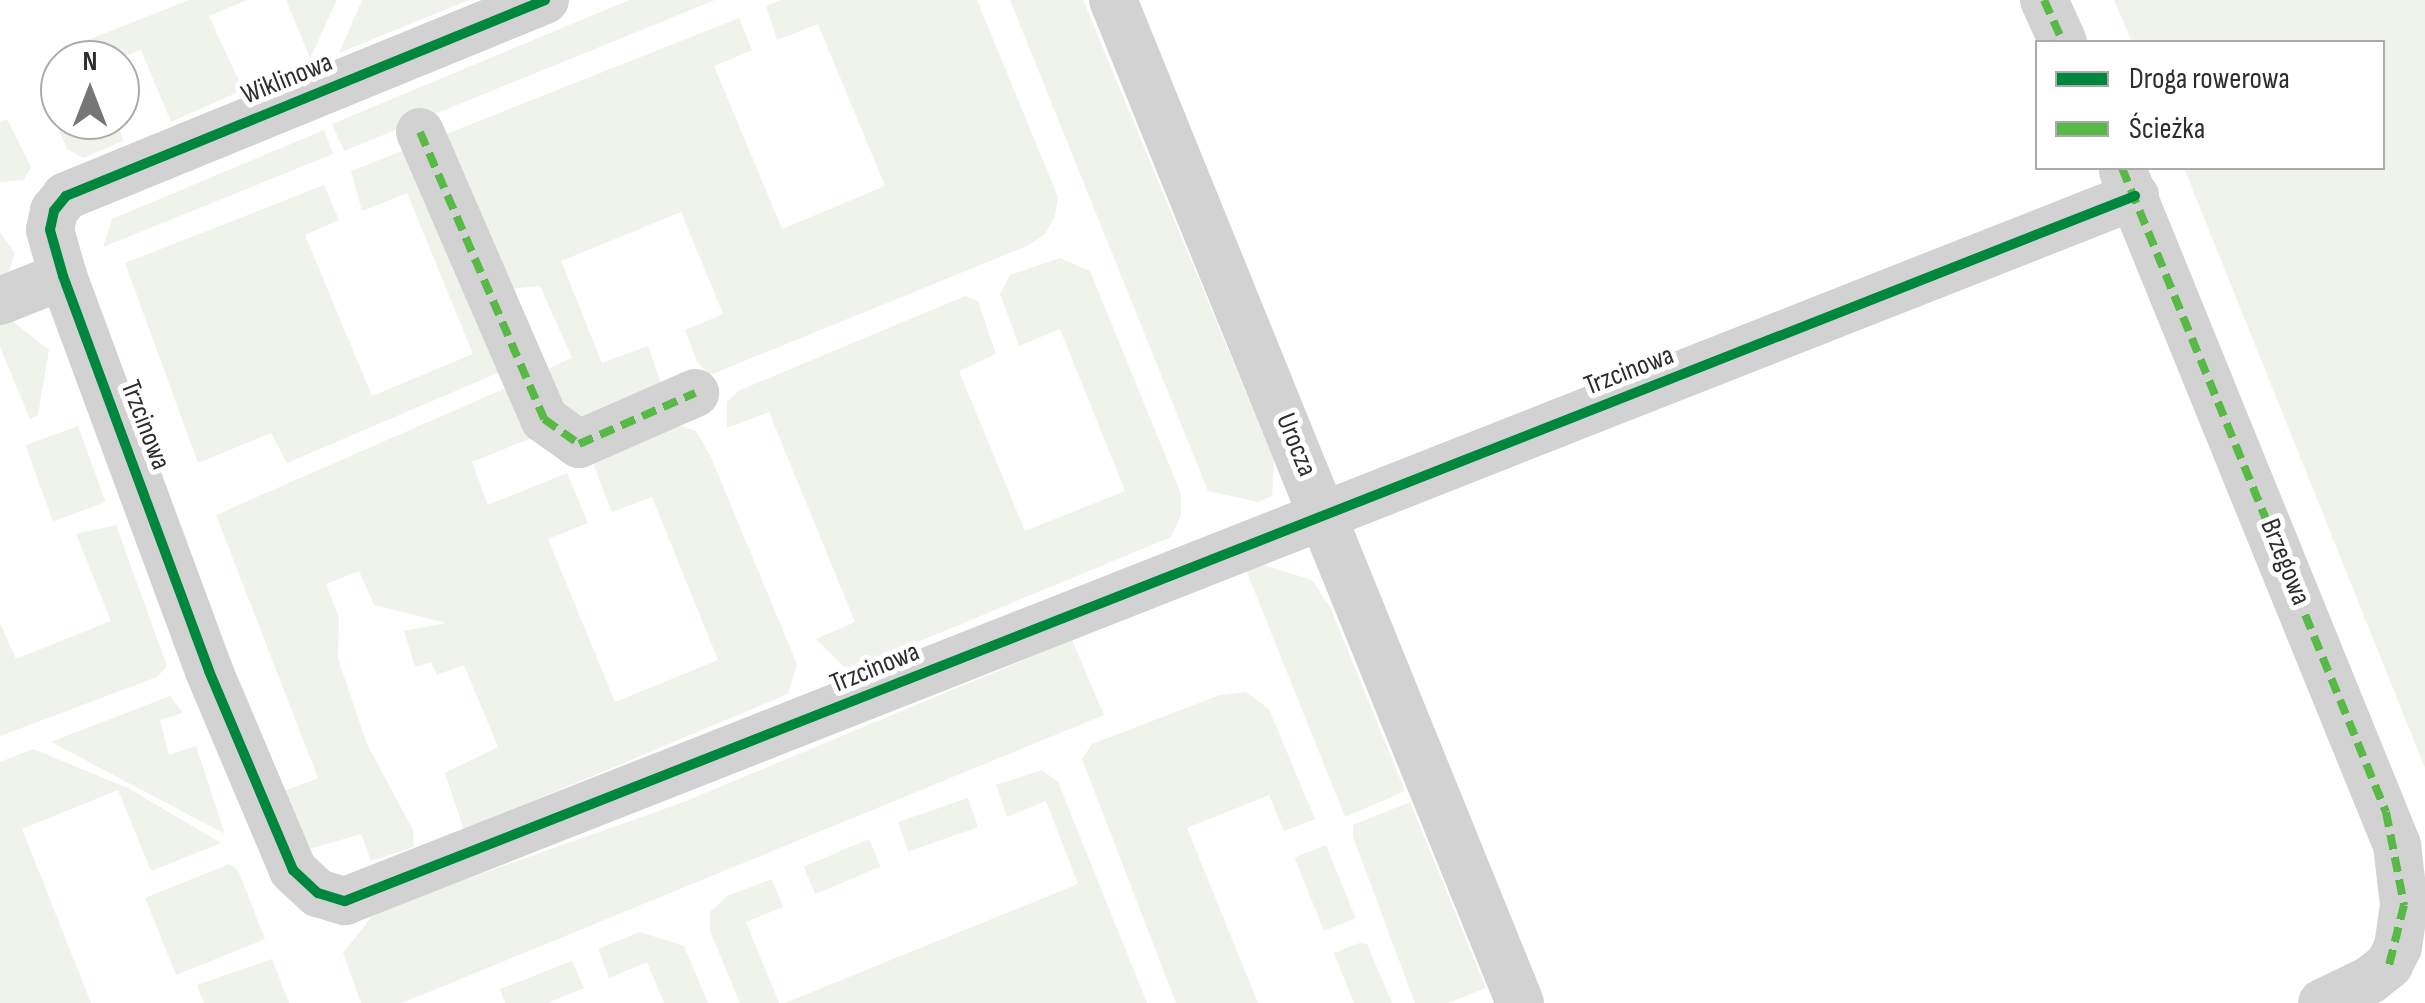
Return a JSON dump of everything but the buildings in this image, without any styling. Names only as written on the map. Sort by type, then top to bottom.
[{"type":"street","name":"Wiklinowa","points":[[54,211],[66,196],[545,0]]},
{"type":"street","name":"Urocza","points":[[1114,0],[1520,1003]]},
{"type":"street","points":[[2044,0],[2063,40]]},
{"type":"street","points":[[420,132],[544,419],[579,444],[695,393]]},
{"type":"street","name":"Trzcinowa","points":[[54,211],[50,230],[62,276],[209,672],[293,870],[318,893],[346,901],[1324,515],[2128,182]]},
{"type":"street","name":"Brzegowa","points":[[2128,182],[2386,812],[2404,905],[2390,965],[2322,1003]]},
{"type":"street","points":[[0,301],[62,276]]},
{"type":"shaded area","points":[[189,0],[247,0],[209,16],[243,90],[171,122],[140,50],[140,40],[88,40]]},
{"type":"shaded area","points":[[286,0],[337,0],[310,58]]},
{"type":"shaded area","points":[[362,0],[469,0],[339,53]]},
{"type":"shaded area","points":[[629,0],[715,0],[344,151],[332,124]]},
{"type":"shaded area","points":[[781,0],[977,0],[1058,197],[1055,216],[1045,234],[1027,246],[710,375],[697,362],[685,330],[723,314],[681,212],[561,261],[602,363],[648,346],[665,395],[608,418],[567,418],[541,372],[572,358],[540,286],[509,289],[441,136],[739,18],[752,50],[714,66],[782,229],[885,186],[818,24],[777,40],[766,6]]},
{"type":"shaded area","points":[[1010,0],[1083,0],[1274,460],[1272,496],[1258,502],[1208,491]]},
{"type":"shaded area","points":[[2114,0],[2425,0],[2425,768],[2185,170],[2385,170],[2385,40],[2131,40]]},
{"type":"shaded area","points":[[7,119],[31,167],[24,180],[0,182],[0,122]]},
{"type":"shaded area","points":[[324,130],[333,154],[103,247],[112,219]]},
{"type":"shaded area","points":[[63,140],[123,141],[83,158],[67,149]]},
{"type":"shaded area","points":[[407,149],[507,369],[287,463],[271,433],[198,463],[125,263],[324,185],[339,220],[305,235],[372,396],[473,354],[407,193],[362,211],[351,171]]},
{"type":"shaded area","points":[[0,232],[15,253],[8,274],[0,277]]},
{"type":"shaded area","points":[[1060,258],[1090,271],[1181,494],[1181,515],[1171,537],[853,669],[843,666],[816,639],[855,622],[769,412],[727,428],[727,402],[738,391],[965,296],[978,301],[996,354],[959,371],[1025,531],[1125,491],[1060,329],[1019,346],[1000,294],[1010,275]]},
{"type":"shaded area","points":[[6,316],[49,350],[38,415],[30,419],[0,347],[0,319]]},
{"type":"shaded area","points":[[513,385],[542,434],[472,462],[488,505],[567,473],[588,523],[548,539],[615,702],[718,660],[652,497],[612,512],[594,466],[600,448],[667,421],[696,431],[710,455],[797,664],[788,694],[464,830],[445,773],[498,747],[464,665],[437,675],[431,662],[415,667],[404,631],[446,623],[374,605],[359,571],[326,584],[339,618],[338,659],[367,744],[413,830],[414,847],[371,861],[361,834],[306,850],[277,794],[318,778],[216,515]]},
{"type":"shaded area","points":[[78,426],[106,502],[53,521],[25,445]]},
{"type":"shaded area","points":[[116,525],[167,666],[157,677],[0,736],[0,623],[16,659],[111,621],[76,534]]},
{"type":"shaded area","points":[[1257,563],[1312,580],[1331,609],[1405,791],[1345,817],[1246,570]]},
{"type":"shaded area","points":[[1072,640],[1104,715],[402,1003],[361,1003],[343,953],[376,911],[681,803]]},
{"type":"shaded area","points":[[1246,692],[1269,709],[1315,819],[1284,831],[1269,795],[1187,828],[1258,1003],[1176,1003],[1082,759],[1092,744],[1220,695]]},
{"type":"shaded area","points":[[170,696],[183,713],[160,720],[169,755],[196,746],[225,834],[51,742]]},
{"type":"shaded area","points":[[33,749],[128,788],[221,843],[151,871],[118,790],[22,829],[91,1003],[0,1003],[0,762]]},
{"type":"shaded area","points":[[1042,770],[1058,782],[1147,1003],[785,1003],[1078,884],[1046,801],[1007,817],[996,785]]},
{"type":"shaded area","points":[[968,798],[978,827],[908,851],[898,822]]},
{"type":"shaded area","points":[[1410,802],[1486,988],[1448,1003],[1415,1003],[1353,837],[1353,825]]},
{"type":"shaded area","points":[[869,839],[881,867],[815,894],[804,867]]},
{"type":"shaded area","points":[[1326,845],[1356,918],[1324,931],[1294,858]]},
{"type":"shaded area","points":[[229,864],[238,870],[265,939],[176,975],[145,898]]},
{"type":"shaded area","points":[[772,879],[783,907],[746,922],[779,1003],[740,1003],[710,931],[710,912],[727,896]]},
{"type":"shaded area","points":[[640,932],[684,946],[708,1003],[664,1003],[647,962],[609,978],[598,949]]},
{"type":"shaded area","points":[[1359,943],[1367,944],[1392,1003],[1354,1003],[1334,953]]},
{"type":"shaded area","points":[[272,959],[289,1003],[204,1003],[197,985]]},
{"type":"shaded area","points":[[572,961],[584,988],[548,1003],[505,1003],[500,989]]},
{"type":"marked path","points":[[2044,0],[2062,40]]},
{"type":"marked path","points":[[420,132],[544,419],[579,444],[695,393]]},
{"type":"marked path","points":[[2123,170],[2386,812],[2404,905],[2389,965]]},
{"type":"cycle path","points":[[545,0],[66,196],[54,211],[50,230],[63,276],[209,671],[293,870],[318,893],[345,901],[2135,196]]}]
